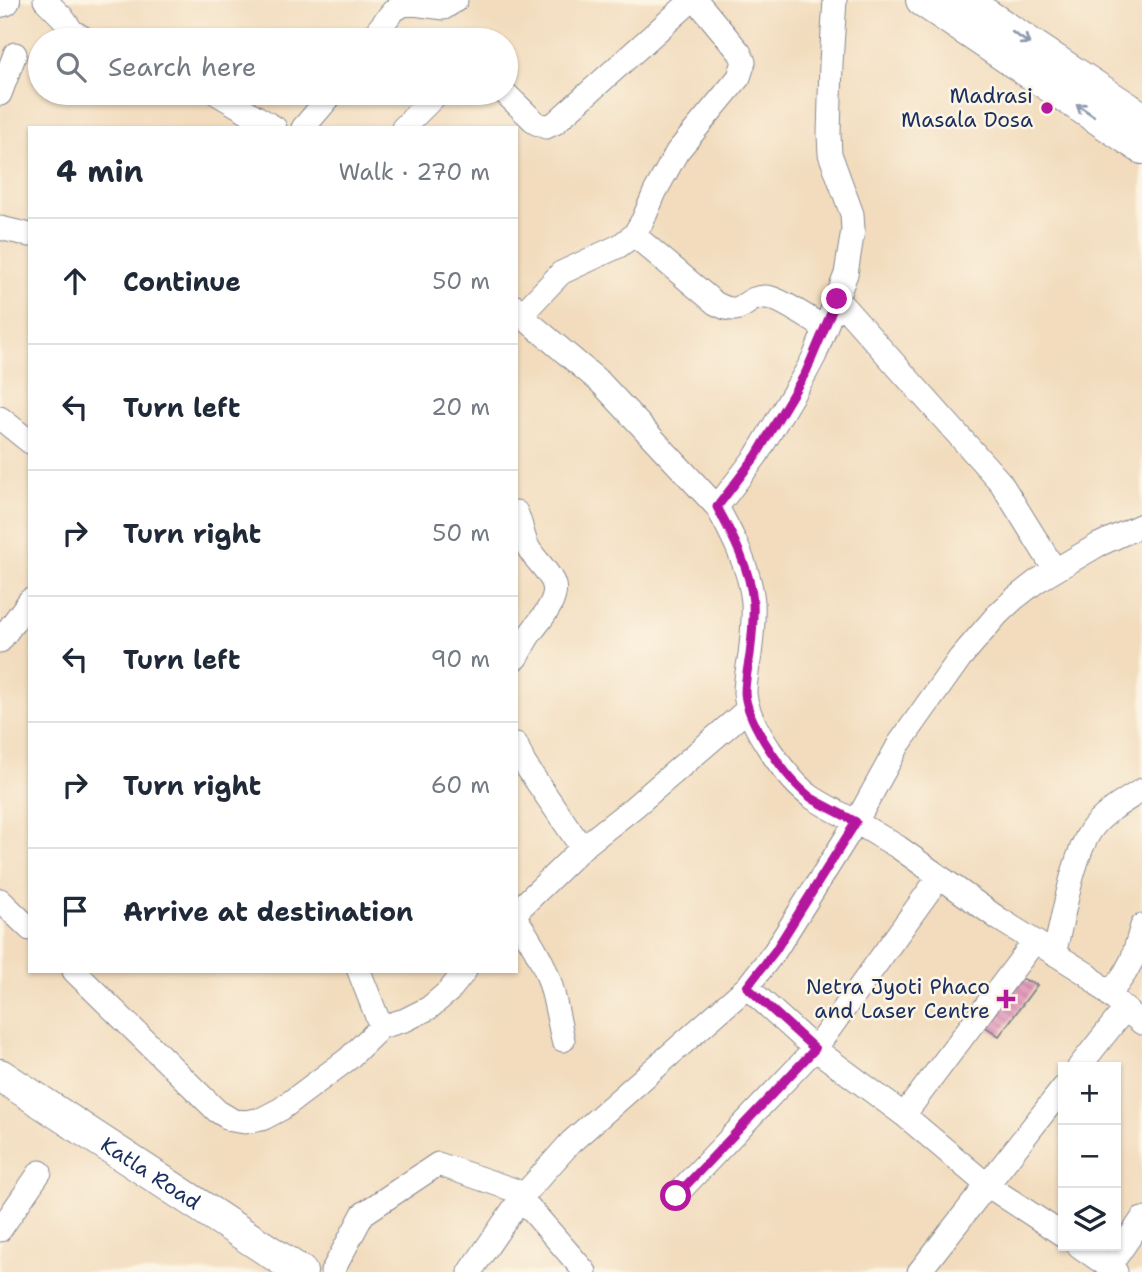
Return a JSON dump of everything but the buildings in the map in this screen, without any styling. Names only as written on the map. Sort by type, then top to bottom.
[{"type":"main road","points":[[922,0],[1142,148]]},
{"type":"main road","points":[[964,0],[1138,108]]},
{"type":"main road","name":"Katla Road","points":[[0,1075],[301,1272]]},
{"type":"street","points":[[45,0],[70,28]]},
{"type":"street","points":[[380,28],[393,11],[407,3],[444,8],[456,0]]},
{"type":"street","points":[[517,105],[536,123],[546,127],[555,123],[694,0],[740,53],[744,62],[739,76],[677,152],[665,171],[635,235],[619,246],[561,272],[521,320],[601,383],[717,507],[739,554],[752,599],[752,641],[745,692],[748,709],[769,748],[799,786],[812,798],[898,847],[1034,942],[1087,974],[1125,1009]]},
{"type":"street","points":[[717,507],[756,456],[806,372],[846,275],[853,230],[852,214],[830,154],[829,100],[835,0]]},
{"type":"street","points":[[0,94],[15,54]]},
{"type":"street","points":[[236,105],[272,126]]},
{"type":"street","points":[[305,126],[323,105]]},
{"type":"street","points":[[405,126],[426,105]]},
{"type":"street","points":[[0,228],[28,235]]},
{"type":"street","points":[[635,235],[715,303],[727,310],[738,310],[764,297],[776,299],[825,328]]},
{"type":"street","points":[[837,299],[1001,483],[1055,570]]},
{"type":"street","points":[[0,418],[28,440]]},
{"type":"street","points":[[518,518],[528,548],[554,583],[555,594],[518,654]]},
{"type":"street","points":[[470,1272],[521,1198],[571,1142],[747,987],[775,951],[856,822],[899,744],[960,658],[997,615],[1037,581],[1098,545],[1142,525]]},
{"type":"street","points":[[0,641],[28,603]]},
{"type":"street","points":[[518,910],[582,848],[748,709]]},
{"type":"street","points":[[519,760],[582,848]]},
{"type":"street","points":[[1054,954],[1085,840],[1092,828],[1105,816],[1142,790]]},
{"type":"street","points":[[676,1196],[815,1049],[939,877]]},
{"type":"street","points":[[0,900],[28,927]]},
{"type":"street","points":[[518,921],[544,968],[563,1040]]},
{"type":"street","points":[[1083,1062],[1125,1009],[1125,973],[1137,961],[1142,926]]},
{"type":"street","points":[[904,1115],[1034,942]]},
{"type":"street","points":[[76,973],[218,1111],[244,1122],[262,1119],[281,1109],[348,1059],[381,1027],[405,1020],[429,1008],[464,973]]},
{"type":"street","points":[[360,973],[381,1027]]},
{"type":"street","points":[[747,987],[815,1049],[904,1115],[988,1185],[1058,1232]]},
{"type":"street","points":[[919,1272],[1058,1094]]},
{"type":"street","points":[[332,1272],[363,1214],[438,1164],[514,1189],[585,1272]]},
{"type":"street","points":[[0,1230],[40,1172]]},
{"type":"street","points":[[1086,1251],[1113,1269],[1142,1219]]},
{"type":"place","name":"Madrasi Masala Dosa","points":[[1047,108]]},
{"type":"place","name":"Netra Jyoti Phaco and Laser Centre","points":[[1006,999]]},
{"type":"route","points":[[676,1196],[815,1049],[747,987],[775,951],[856,822],[812,798],[799,786],[769,748],[748,709],[745,692],[752,641],[752,599],[747,575],[730,531],[717,507],[756,456],[779,420],[806,372],[837,299]]}]
